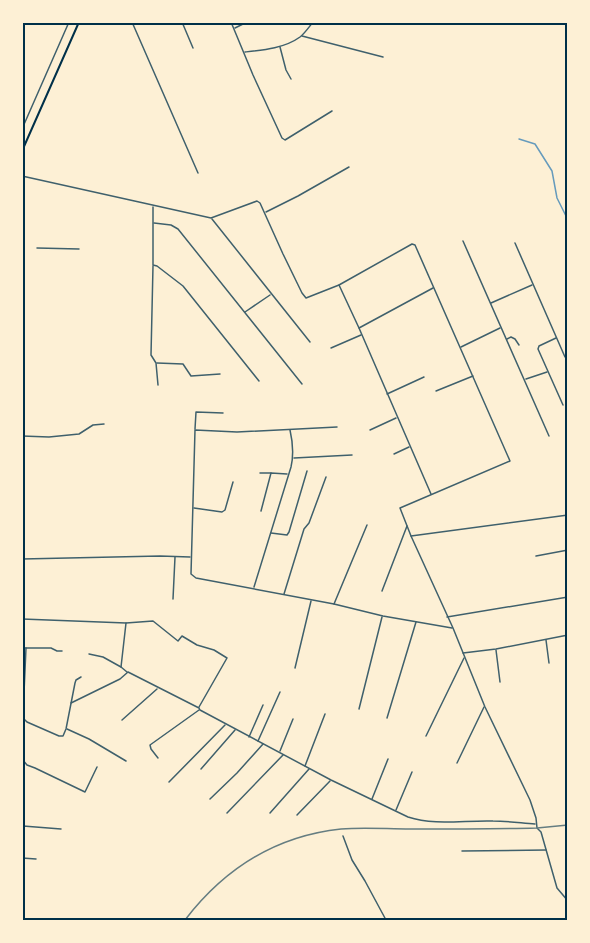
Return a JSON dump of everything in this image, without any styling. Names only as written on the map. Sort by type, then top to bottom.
[{"type":"highway","points":[[22,151],[79,22]]},
{"type":"street","points":[[22,129],[69,22]]},
{"type":"street","points":[[132,22],[198,173]]},
{"type":"street","points":[[182,22],[193,48]]},
{"type":"street","points":[[231,22],[282,138],[285,140],[332,111]]},
{"type":"street","points":[[234,29],[247,22]]},
{"type":"street","points":[[244,52],[263,51],[280,46],[302,36],[313,22]]},
{"type":"street","points":[[302,36],[383,57]]},
{"type":"street","points":[[280,46],[286,70],[291,79]]},
{"type":"street","points":[[264,213],[349,167]]},
{"type":"street","points":[[22,176],[211,218],[257,201],[306,298],[339,285],[412,244],[415,245],[510,461],[400,508],[485,707],[530,800],[537,828],[542,832],[557,888],[567,901]]},
{"type":"street","points":[[153,206],[152,355],[156,363],[158,385]]},
{"type":"street","points":[[211,218],[310,342]]},
{"type":"street","points":[[154,223],[171,225],[178,229],[302,384]]},
{"type":"street","points":[[464,241],[549,436]]},
{"type":"street","points":[[515,243],[565,357]]},
{"type":"street","points":[[37,248],[78,249]]},
{"type":"street","points":[[153,265],[183,286],[259,381]]},
{"type":"street","points":[[490,303],[533,284]]},
{"type":"street","points":[[339,285],[431,495]]},
{"type":"street","points":[[359,328],[434,288]]},
{"type":"street","points":[[245,312],[271,294]]},
{"type":"street","points":[[460,347],[501,328]]},
{"type":"street","points":[[331,348],[362,334]]},
{"type":"street","points":[[507,339],[511,337],[519,345]]},
{"type":"street","points":[[556,338],[538,348],[562,405]]},
{"type":"street","points":[[156,363],[183,364],[190,376],[220,374]]},
{"type":"street","points":[[525,380],[548,372]]},
{"type":"street","points":[[436,391],[473,376]]},
{"type":"street","points":[[387,394],[424,377]]},
{"type":"street","points":[[223,413],[196,412],[191,557],[191,572],[196,578],[453,628]]},
{"type":"street","points":[[370,430],[397,417]]},
{"type":"street","points":[[22,436],[49,437],[79,434],[93,425],[104,424]]},
{"type":"street","points":[[195,430],[237,432],[337,427]]},
{"type":"street","points":[[254,588],[293,458],[290,430]]},
{"type":"street","points":[[394,454],[410,447]]},
{"type":"street","points":[[293,458],[352,454]]},
{"type":"street","points":[[270,533],[287,535],[289,532],[307,471]]},
{"type":"street","points":[[260,473],[288,474]]},
{"type":"street","points":[[261,511],[271,473]]},
{"type":"street","points":[[284,594],[304,529],[309,523],[326,477]]},
{"type":"street","points":[[194,508],[222,512],[225,510],[233,482]]},
{"type":"street","points":[[411,536],[567,515]]},
{"type":"street","points":[[334,604],[367,525]]},
{"type":"street","points":[[382,591],[407,525]]},
{"type":"street","points":[[536,556],[567,550]]},
{"type":"street","points":[[173,599],[176,556]]},
{"type":"street","points":[[22,559],[191,557]]},
{"type":"street","points":[[447,618],[567,597]]},
{"type":"street","points":[[295,668],[311,600]]},
{"type":"street","points":[[359,709],[383,616]]},
{"type":"street","points":[[22,619],[126,623],[153,621],[178,641],[182,636],[227,658],[200,709],[150,745],[158,758]]},
{"type":"street","points":[[387,718],[416,621]]},
{"type":"street","points":[[121,667],[126,623]]},
{"type":"street","points":[[462,653],[496,649],[567,635]]},
{"type":"street","points":[[546,639],[549,663]]},
{"type":"street","points":[[22,648],[51,648],[62,651]]},
{"type":"street","points":[[26,648],[23,715],[27,722],[63,736],[76,680],[81,677]]},
{"type":"street","points":[[496,649],[500,682]]},
{"type":"street","points":[[89,654],[103,657],[304,766],[408,817],[420,821],[493,821],[536,824]]},
{"type":"street","points":[[426,736],[464,657]]},
{"type":"street","points":[[71,703],[120,679],[128,672]]},
{"type":"street","points":[[122,720],[158,688]]},
{"type":"street","points":[[258,741],[280,692]]},
{"type":"street","points":[[249,736],[263,705]]},
{"type":"street","points":[[456,763],[485,707]]},
{"type":"street","points":[[304,766],[325,714]]},
{"type":"street","points":[[280,752],[293,719]]},
{"type":"street","points":[[169,782],[226,725]]},
{"type":"street","points":[[66,729],[89,739],[126,761]]},
{"type":"street","points":[[201,769],[236,730]]},
{"type":"street","points":[[210,799],[263,744]]},
{"type":"street","points":[[227,813],[283,754]]},
{"type":"street","points":[[22,759],[27,765],[85,792],[97,767]]},
{"type":"street","points":[[372,799],[388,759]]},
{"type":"street","points":[[270,813],[309,768]]},
{"type":"street","points":[[396,811],[412,772]]},
{"type":"street","points":[[297,815],[331,780]]},
{"type":"street","points":[[22,828],[23,826],[61,829]]},
{"type":"street","points":[[343,836],[352,860],[386,921]]},
{"type":"street","points":[[462,850],[546,850]]},
{"type":"street","points":[[22,858],[36,859]]},
{"type":"waterway","points":[[519,139],[535,144],[552,171],[557,198],[568,220]]},
{"type":"railway","points":[[185,920],[217,885],[253,858],[273,847],[317,833],[358,828],[505,829],[568,825]]}]
